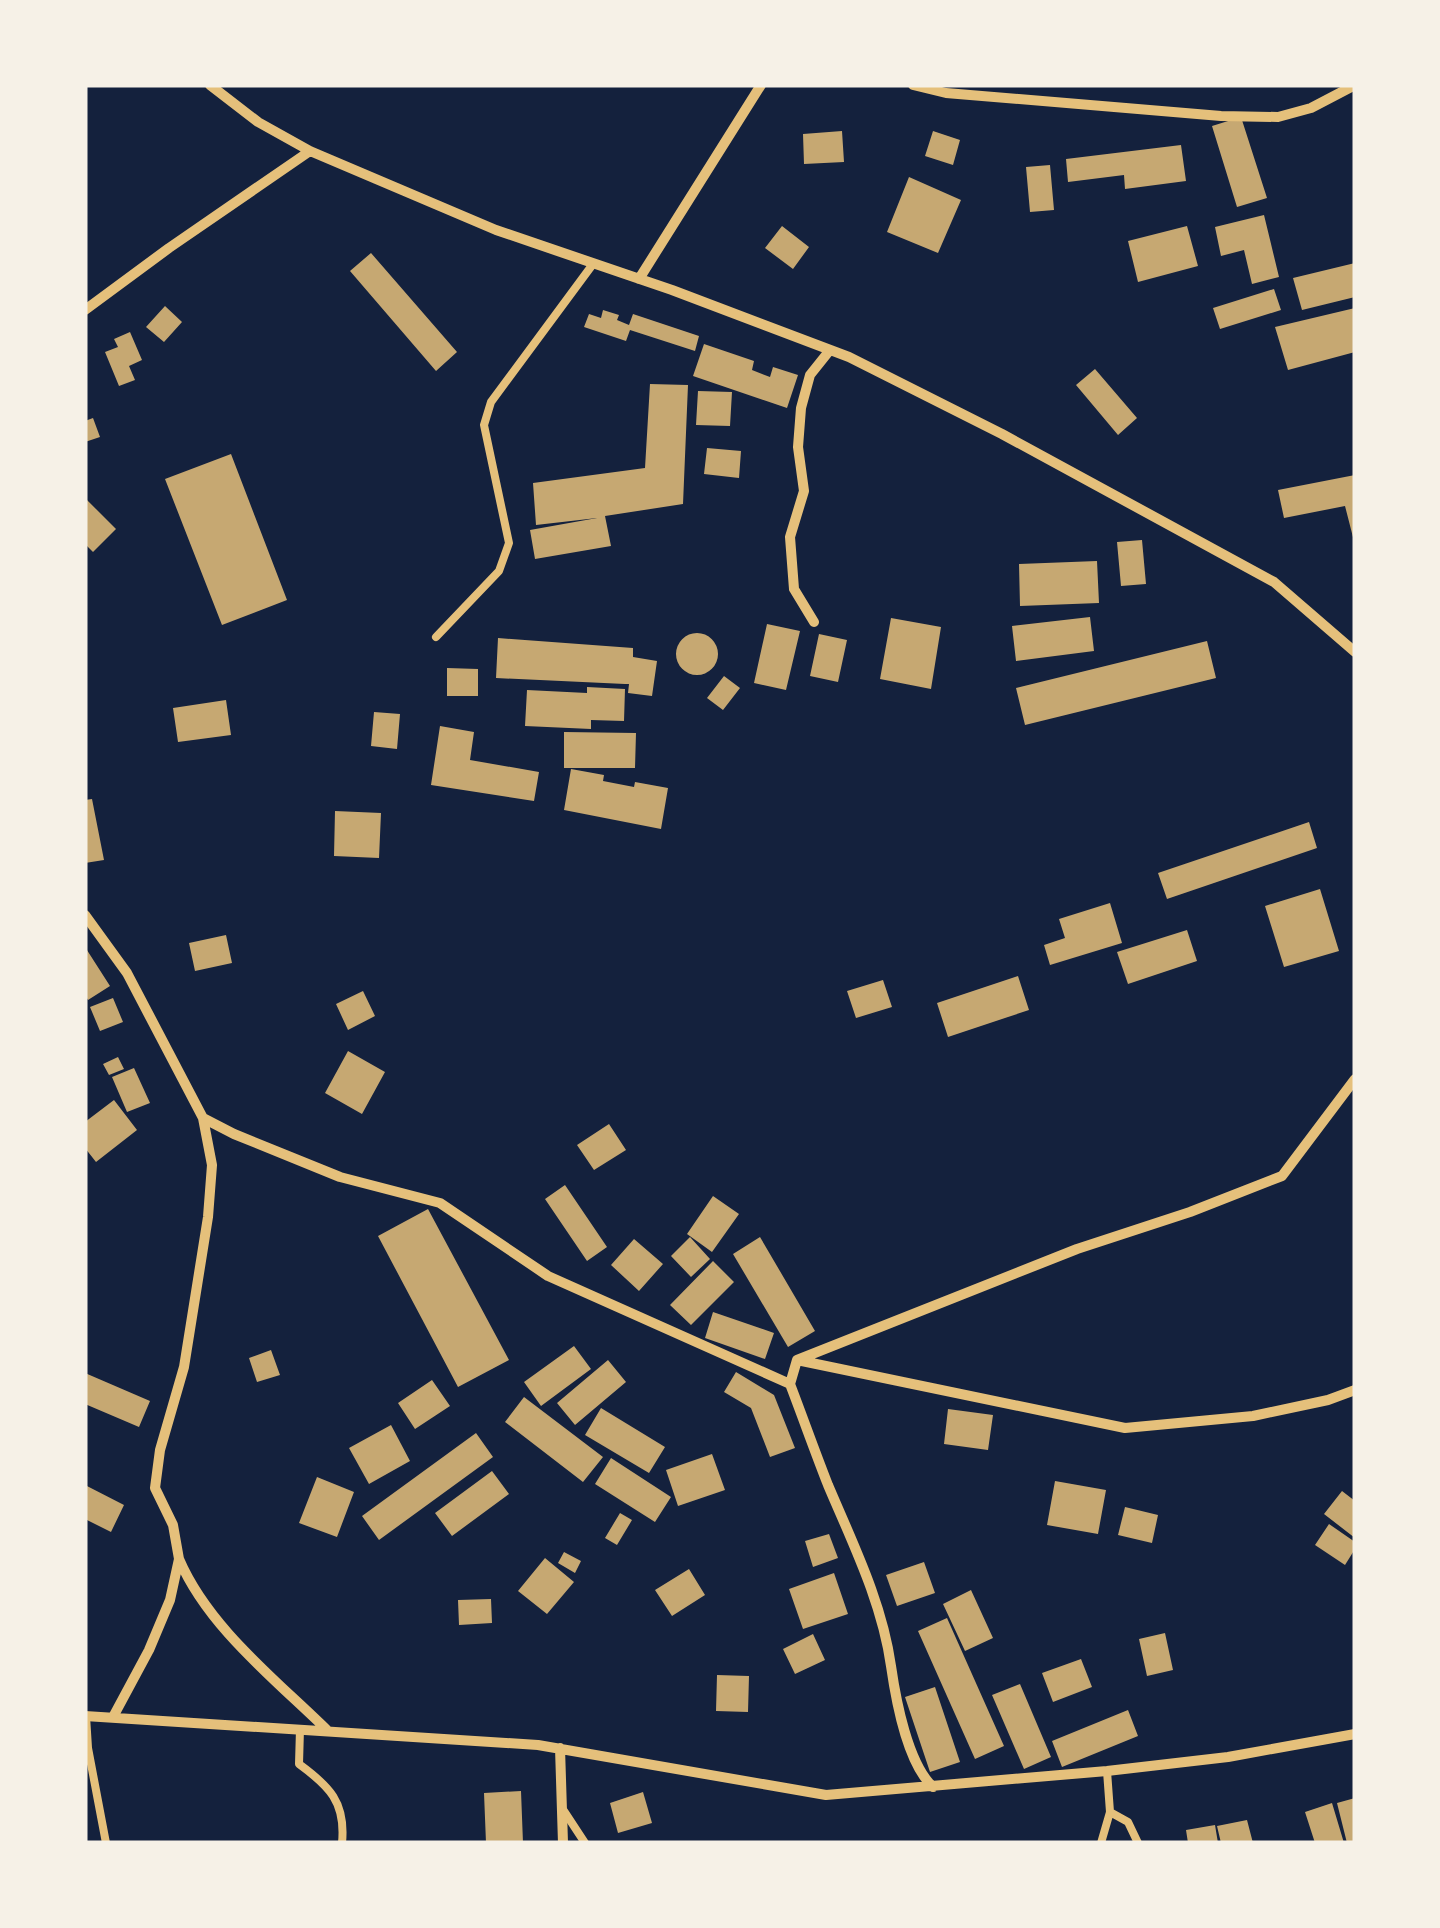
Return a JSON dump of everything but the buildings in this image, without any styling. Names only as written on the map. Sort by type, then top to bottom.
[{"type":"street","points":[[210,85],[258,122],[310,151],[496,230],[830,350],[1002,434],[1274,582],[1355,652]]},
{"type":"street","points":[[639,279],[761,85]]},
{"type":"street","points":[[913,85],[946,94],[1278,117],[1311,108],[1355,85]]},
{"type":"street","points":[[85,310],[310,151]]},
{"type":"street","points":[[814,622],[794,589],[790,536],[804,491],[798,447],[801,408],[810,375],[830,350]]},
{"type":"street","points":[[85,915],[127,973],[203,1118],[212,1164],[208,1217],[184,1367],[160,1450],[155,1488],[173,1525],[179,1558],[192,1590],[255,1663],[328,1731]]},
{"type":"street","points":[[797,1360],[1077,1248],[1190,1212],[1282,1176],[1355,1078]]},
{"type":"street","points":[[203,1118],[340,1176],[440,1203],[548,1276],[790,1384]]},
{"type":"street","points":[[797,1360],[790,1384],[866,1573],[885,1636],[900,1719],[914,1752],[918,1774],[932,1787]]},
{"type":"street","points":[[797,1360],[1125,1428],[1253,1416],[1328,1400],[1355,1390]]},
{"type":"street","points":[[113,1717],[170,1600],[179,1558]]},
{"type":"street","points":[[85,1716],[560,1748],[826,1795],[1107,1771],[1228,1757],[1355,1734]]},
{"type":"street","points":[[560,1748],[563,1843]]},
{"type":"lane","points":[[436,637],[499,571],[509,544],[484,425],[491,402],[593,264]]},
{"type":"lane","points":[[85,1716],[106,1843]]},
{"type":"lane","points":[[300,1729],[299,1764],[332,1789],[344,1828],[342,1843]]},
{"type":"lane","points":[[1101,1843],[1110,1812],[1107,1771]]},
{"type":"lane","points":[[562,1807],[585,1843]]},
{"type":"lane","points":[[1110,1812],[1128,1822],[1138,1843]]}]
